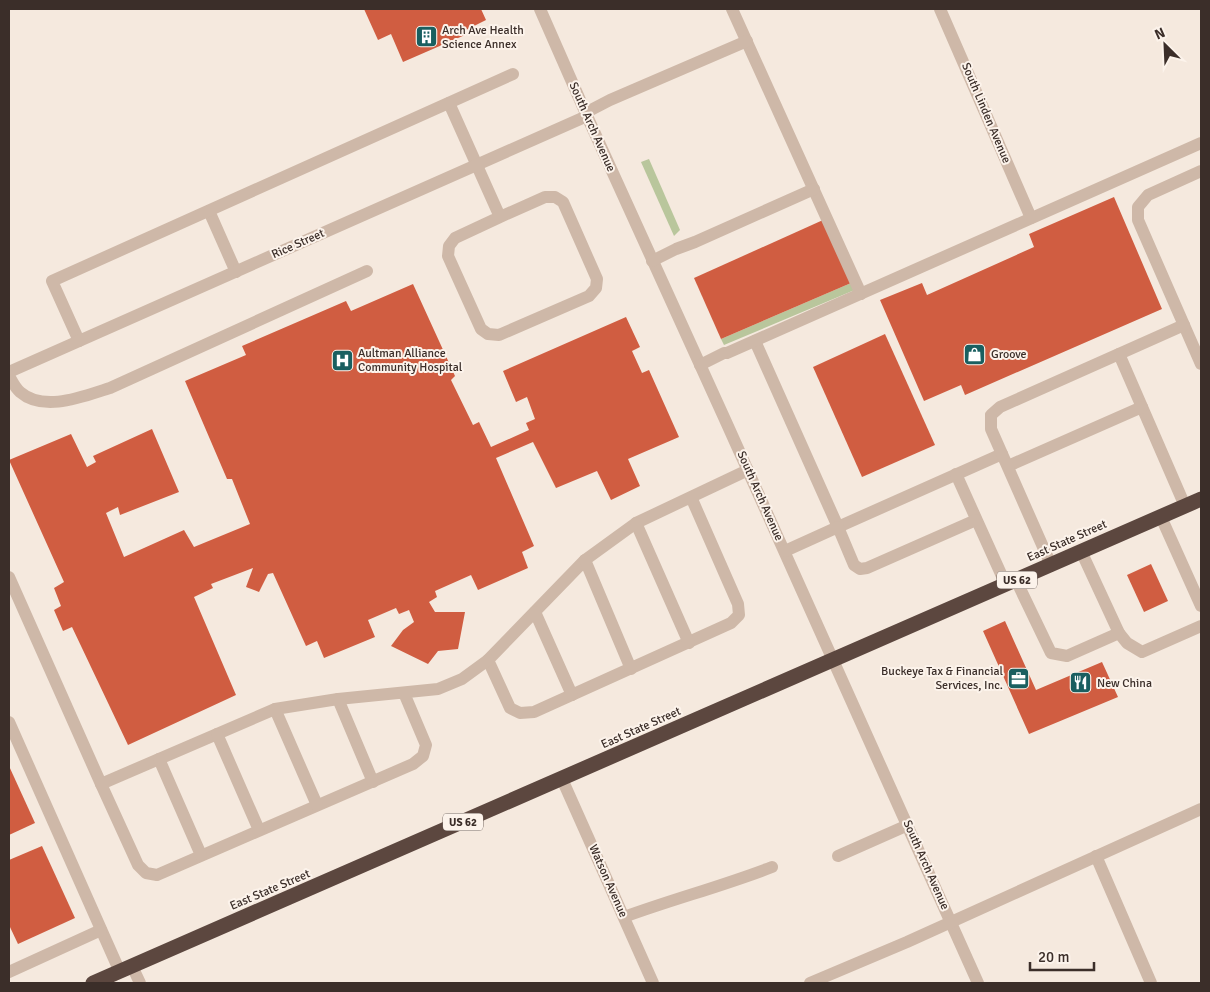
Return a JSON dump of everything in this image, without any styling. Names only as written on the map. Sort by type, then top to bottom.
[{"type":"highway","name":"East State Street","points":[[93,983],[1201,499]]},
{"type":"street","name":"South Arch Avenue","points":[[540,9],[978,983]]},
{"type":"street","points":[[732,9],[861,294]]},
{"type":"street","name":"South Linden Avenue","points":[[940,9],[1031,218]]},
{"type":"street","name":"Rice Street","points":[[9,374],[79,341],[477,165],[586,114],[610,100],[747,41]]},
{"type":"street","points":[[79,341],[52,281],[512,74]]},
{"type":"street","points":[[449,103],[500,217]]},
{"type":"street","points":[[700,365],[1201,142]]},
{"type":"street","points":[[1201,171],[1148,194],[1138,207],[1138,220],[1201,364]]},
{"type":"street","points":[[652,261],[676,248],[695,242],[814,189]]},
{"type":"street","points":[[545,197],[555,197],[563,202],[597,278],[596,288],[589,296],[499,334],[488,334],[481,329],[448,256],[449,246],[455,238],[500,217],[545,197]]},
{"type":"street","points":[[208,211],[236,272]]},
{"type":"street","points":[[9,374],[19,392],[39,403],[66,400],[110,388],[367,271]]},
{"type":"street","points":[[1051,565],[991,429],[991,415],[1000,407],[1184,325]]},
{"type":"street","points":[[755,341],[854,565],[860,569],[867,568],[976,520]]},
{"type":"street","points":[[1119,354],[1185,506]]},
{"type":"street","points":[[1008,466],[1142,407]]},
{"type":"street","points":[[784,551],[1002,454]]},
{"type":"street","points":[[101,784],[275,709],[338,699],[438,689],[462,679],[488,660],[585,560],[636,524],[748,470]]},
{"type":"street","points":[[956,474],[976,520],[1050,653],[1067,656],[1120,633]]},
{"type":"street","points":[[488,660],[510,708],[520,713],[534,712],[731,623],[739,615],[738,604],[691,497]]},
{"type":"street","points":[[1161,516],[1201,606]]},
{"type":"street","points":[[636,524],[689,642]]},
{"type":"street","points":[[1081,552],[1120,633],[1127,643],[1142,652],[1201,626]]},
{"type":"street","points":[[585,560],[631,668]]},
{"type":"street","points":[[9,577],[138,865],[146,873],[157,875],[413,764],[423,756],[426,745],[404,693]]},
{"type":"street","points":[[535,612],[572,695]]},
{"type":"street","points":[[338,699],[373,782]]},
{"type":"street","points":[[275,709],[317,805]]},
{"type":"street","points":[[9,722],[101,930],[126,969],[140,983]]},
{"type":"street","points":[[217,734],[259,830]]},
{"type":"street","points":[[159,759],[201,855]]},
{"type":"street","name":"Watson Avenue","points":[[562,779],[654,983]]},
{"type":"street","points":[[810,983],[951,922],[1201,809]]},
{"type":"street","points":[[838,856],[908,825]]},
{"type":"street","points":[[1096,856],[1151,983]]},
{"type":"street","points":[[624,917],[731,883],[772,867]]},
{"type":"street","points":[[9,972],[101,930]]},
{"type":"green space","points":[[649,159],[680,230],[674,236],[641,162]]},
{"type":"green space","points":[[851,283],[857,289],[724,345],[721,339]]},
{"type":"building","name":"Arch Ave Health Science Annex","points":[[364,9],[481,9],[486,20],[464,31],[465,35],[403,62],[391,34],[378,40]]},
{"type":"building","points":[[1114,197],[1162,309],[965,395],[961,385],[924,401],[880,300],[922,283],[927,295],[1034,247],[1029,234]]},
{"type":"building","points":[[823,220],[851,283],[721,339],[694,278]]},
{"type":"building","points":[[413,284],[455,376],[451,380],[473,425],[479,422],[491,447],[529,430],[526,423],[535,419],[527,397],[516,402],[503,371],[626,317],[640,347],[632,351],[642,373],[649,370],[679,437],[628,459],[640,486],[611,500],[597,471],[556,488],[533,442],[496,458],[534,546],[522,552],[528,568],[478,590],[471,575],[435,591],[437,597],[429,602],[435,612],[465,612],[458,649],[438,651],[428,664],[391,646],[403,630],[414,622],[409,610],[399,614],[396,608],[368,620],[375,637],[324,658],[317,641],[306,646],[273,573],[268,574],[259,592],[246,587],[253,568],[211,584],[213,588],[194,597],[236,695],[128,745],[72,627],[63,631],[54,610],[61,606],[54,588],[64,582],[9,460],[71,434],[87,467],[96,462],[93,456],[152,429],[179,492],[120,515],[118,507],[106,513],[124,557],[184,530],[194,547],[250,524],[232,479],[227,479],[185,381],[246,355],[242,346],[346,301],[351,311]]},
{"type":"building","points":[[885,334],[935,445],[862,477],[813,367]]},
{"type":"building","points":[[1151,564],[1168,601],[1144,612],[1127,575]]},
{"type":"building","points":[[1005,621],[1036,690],[1102,662],[1118,697],[1029,734],[983,631]]},
{"type":"building","points":[[9,766],[35,823],[9,835]]},
{"type":"building","points":[[42,846],[75,918],[18,944],[9,925],[9,860]]},
{"type":"place","name":"Arch Ave Health Science Annex","points":[[426,37]]},
{"type":"place","name":"Groove","points":[[975,354]]},
{"type":"place","name":"Aultman Alliance Community Hospital","points":[[342,360]]},
{"type":"place","name":"Buckeye Tax & Financial Services, Inc.","points":[[1019,678]]},
{"type":"place","name":"New China","points":[[1081,683]]}]
